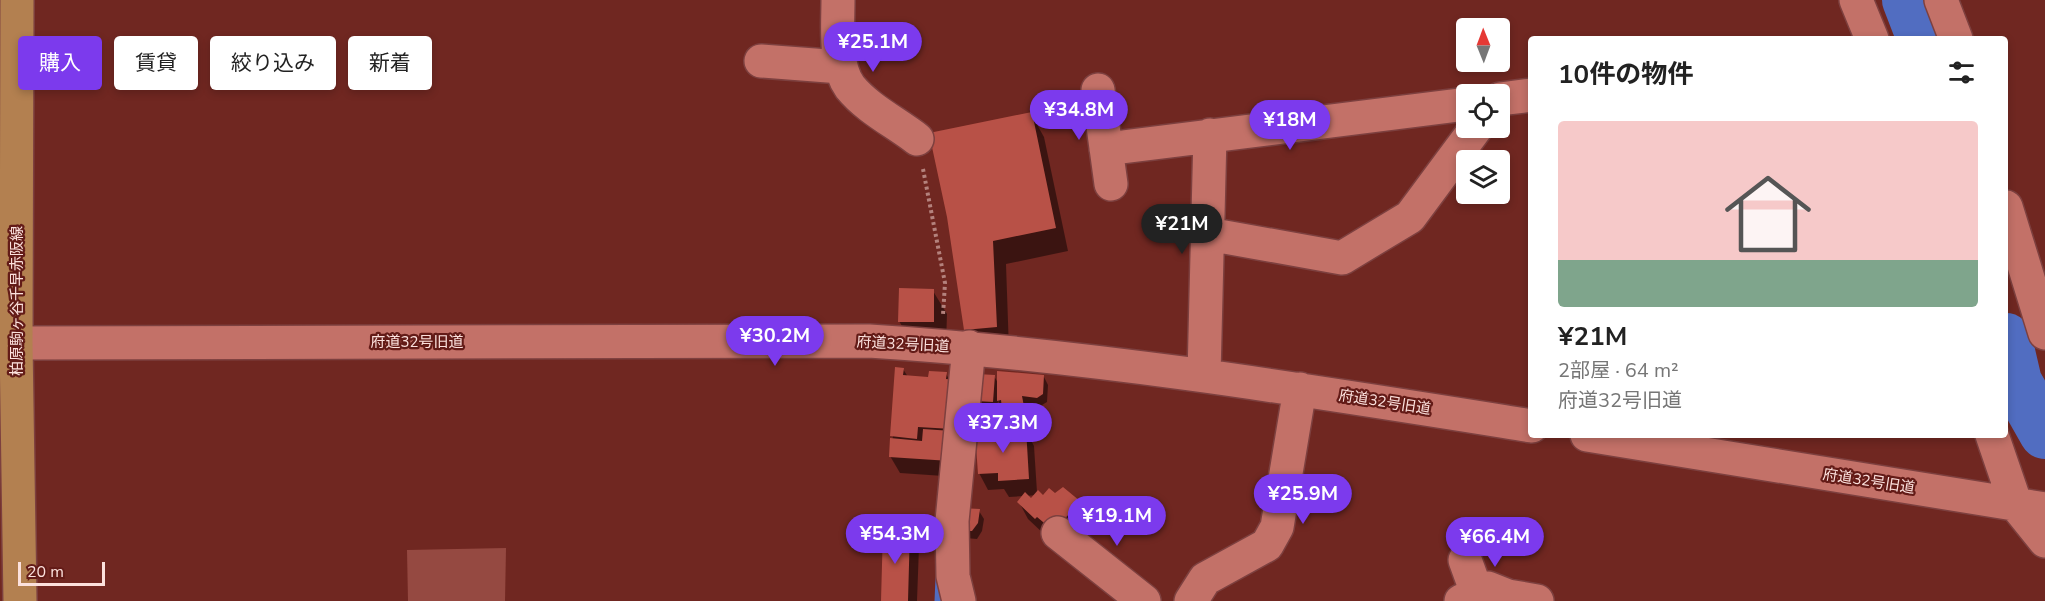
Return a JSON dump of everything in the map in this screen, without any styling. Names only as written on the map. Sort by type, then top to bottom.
[{"type":"main road","name":"柏原駒ヶ谷千早赤阪線","points":[[17,0],[8,343],[20,601]]},
{"type":"street","points":[[838,0],[837,27],[841,67],[850,86],[876,111],[917,139]]},
{"type":"street","points":[[1856,0],[1871,36]]},
{"type":"street","points":[[1941,0],[1955,36]]},
{"type":"street","points":[[761,61],[841,67]]},
{"type":"street","points":[[1098,90],[1111,184]]},
{"type":"street","points":[[1510,98],[1528,96]]},
{"type":"street","points":[[1106,149],[1456,105]]},
{"type":"street","points":[[1204,375],[1210,135]]},
{"type":"street","points":[[1208,234],[1342,258],[1410,217],[1469,138]]},
{"type":"street","points":[[2008,213],[2045,333]]},
{"type":"street","name":"府道32号旧道","points":[[8,343],[869,341],[955,346],[1204,375],[1528,425]]},
{"type":"street","points":[[955,346],[952,521],[953,576],[959,601]]},
{"type":"street","points":[[1191,601],[1205,579],[1267,545],[1277,527],[1300,389]]},
{"type":"street","name":"府道32号旧道","points":[[1606,438],[2031,507]]},
{"type":"street","points":[[1994,438],[2031,507],[2045,541]]},
{"type":"street","points":[[1058,533],[1144,601]]},
{"type":"street","points":[[1465,560],[1469,597],[1488,588],[1508,596],[1537,601]]},
{"type":"path","points":[[917,139],[955,346]]},
{"type":"shaded area","points":[[506,548],[505,601],[408,601],[407,550]]},
{"type":"building","points":[[1032,112],[1056,228],[993,241],[997,327],[964,330],[947,217],[929,133]]},
{"type":"building","points":[[899,288],[934,289],[934,322],[898,322]]},
{"type":"building","points":[[895,367],[904,368],[903,375],[928,377],[929,371],[947,372],[946,379],[956,380],[952,429],[918,427],[917,439],[890,436]]},
{"type":"building","points":[[997,371],[1044,375],[1043,394],[1037,398],[1022,396],[1027,422],[1004,426],[1001,400],[997,401]]},
{"type":"building","points":[[977,374],[995,375],[993,402],[975,401]]},
{"type":"building","points":[[1026,428],[1029,479],[998,481],[998,473],[978,474],[975,431]]},
{"type":"building","points":[[923,429],[952,431],[950,461],[889,457],[890,438],[922,441]]},
{"type":"building","points":[[1063,487],[1080,501],[1063,521],[1049,527],[1037,517],[1035,519],[1017,502],[1025,492],[1031,498],[1038,490],[1043,495],[1049,488],[1055,493]]},
{"type":"building","points":[[960,508],[980,509],[978,523],[972,531],[959,531]]},
{"type":"building","points":[[883,528],[910,529],[908,601],[881,601]]},
{"type":"waterway","points":[[1908,0],[1922,36]]},
{"type":"waterway","points":[[2008,348],[2016,382],[2045,433]]},
{"type":"waterway","points":[[939,601],[940,578]]}]
